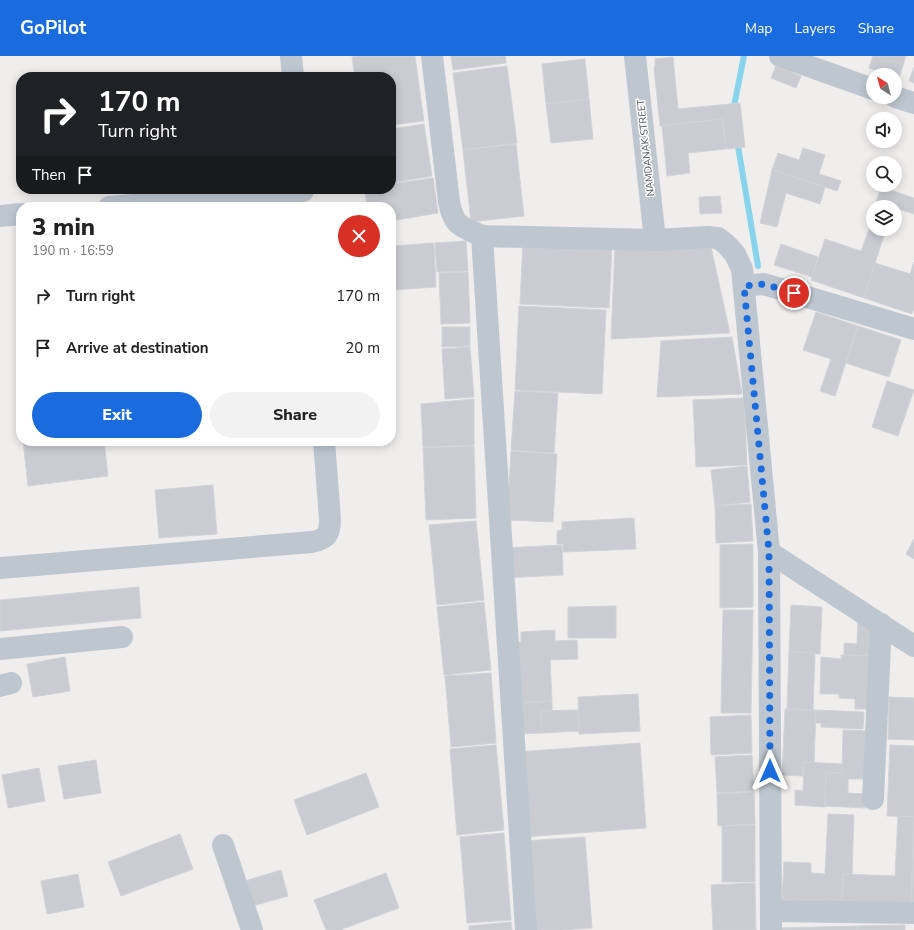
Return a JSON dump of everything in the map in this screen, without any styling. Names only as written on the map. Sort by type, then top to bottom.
[{"type":"street","points":[[291,56],[293,72]]},
{"type":"street","points":[[432,56],[449,202],[451,215],[458,225],[482,236],[655,240],[707,237],[718,238],[735,254],[742,269],[744,286],[769,552],[771,921],[914,913]]},
{"type":"street","name":"NAMDANAK STREET","points":[[635,56],[655,240]]},
{"type":"street","points":[[780,56],[866,87]]},
{"type":"street","points":[[902,99],[914,103]]},
{"type":"street","points":[[197,202],[303,196]]},
{"type":"street","points":[[0,216],[16,214]]},
{"type":"street","points":[[482,236],[526,930]]},
{"type":"street","points":[[744,286],[764,284],[914,329]]},
{"type":"street","points":[[0,568],[320,541],[327,536],[330,529],[324,446]]},
{"type":"street","points":[[769,552],[914,646]]},
{"type":"street","points":[[873,799],[881,624]]},
{"type":"street","points":[[0,649],[122,637]]},
{"type":"street","points":[[223,845],[252,930]]},
{"type":"building","points":[[415,56],[424,121],[396,124],[396,72],[354,72],[352,57]]},
{"type":"building","points":[[451,56],[505,56],[506,63],[453,70]]},
{"type":"building","points":[[873,56],[906,56],[902,69],[869,68]]},
{"type":"building","points":[[673,57],[678,109],[740,103],[745,147],[726,149],[722,119],[660,126],[654,68],[655,59]]},
{"type":"building","points":[[585,59],[589,99],[546,104],[542,64]]},
{"type":"building","points":[[507,66],[517,143],[463,150],[453,73]]},
{"type":"building","points":[[776,66],[801,76],[796,88],[771,78]]},
{"type":"building","points":[[914,67],[914,83],[909,81]]},
{"type":"building","points":[[589,99],[593,139],[551,143],[546,104]]},
{"type":"building","points":[[722,119],[726,149],[688,153],[690,173],[667,176],[662,126]]},
{"type":"building","points":[[424,124],[432,176],[396,182],[396,128]]},
{"type":"building","points":[[516,144],[524,216],[471,222],[463,150]]},
{"type":"building","points":[[803,148],[825,155],[819,174],[841,181],[837,191],[772,170],[778,153],[799,160]]},
{"type":"building","points":[[772,170],[825,187],[820,204],[786,193],[777,227],[760,223]]},
{"type":"building","points":[[433,178],[438,213],[396,220],[396,202],[366,202],[366,194],[396,194],[396,183]]},
{"type":"building","points":[[879,192],[896,192],[914,198],[914,214],[902,210],[902,200],[877,200]]},
{"type":"building","points":[[720,196],[722,213],[700,214],[699,197]]},
{"type":"building","points":[[867,236],[884,236],[864,298],[811,280],[825,239],[861,251]]},
{"type":"building","points":[[466,241],[468,271],[437,272],[435,243]]},
{"type":"building","points":[[523,241],[612,245],[609,308],[520,304]]},
{"type":"building","points":[[434,243],[436,287],[396,290],[396,246]]},
{"type":"building","points":[[781,244],[818,257],[812,277],[774,265]]},
{"type":"building","points":[[615,246],[711,247],[730,333],[611,339]]},
{"type":"building","points":[[914,262],[914,308],[912,314],[864,298],[875,263],[910,274]]},
{"type":"building","points":[[468,272],[470,323],[441,324],[439,273]]},
{"type":"building","points":[[519,306],[606,310],[602,394],[515,390]]},
{"type":"building","points":[[816,312],[858,326],[835,396],[820,391],[831,359],[803,350]]},
{"type":"building","points":[[858,326],[901,340],[889,377],[846,363]]},
{"type":"building","points":[[442,327],[470,327],[470,346],[442,347]]},
{"type":"building","points":[[732,337],[742,394],[657,397],[661,341]]},
{"type":"building","points":[[470,347],[474,397],[445,399],[442,349]]},
{"type":"building","points":[[887,381],[914,390],[898,436],[872,427]]},
{"type":"building","points":[[515,391],[558,393],[554,453],[511,450]]},
{"type":"building","points":[[744,398],[747,465],[696,467],[693,400]]},
{"type":"building","points":[[474,399],[474,445],[423,447],[421,404]]},
{"type":"building","points":[[24,446],[105,446],[108,476],[28,486]]},
{"type":"building","points":[[474,446],[476,518],[426,520],[423,448]]},
{"type":"building","points":[[511,451],[557,454],[553,522],[507,520]]},
{"type":"building","points":[[747,466],[750,502],[715,506],[711,470]]},
{"type":"building","points":[[213,485],[217,534],[159,538],[155,490]]},
{"type":"building","points":[[751,504],[753,541],[716,543],[715,506]]},
{"type":"building","points":[[634,518],[636,549],[563,552],[563,544],[557,544],[557,531],[562,530],[562,522]]},
{"type":"building","points":[[476,521],[484,600],[437,605],[429,525]]},
{"type":"building","points":[[914,539],[914,559],[906,554]]},
{"type":"building","points":[[753,544],[753,607],[720,608],[720,545]]},
{"type":"building","points":[[562,545],[563,575],[504,578],[503,548]]},
{"type":"building","points":[[139,587],[141,618],[0,631],[0,600]]},
{"type":"building","points":[[484,602],[491,670],[444,675],[437,607]]},
{"type":"building","points":[[791,605],[822,607],[820,654],[789,652]]},
{"type":"building","points":[[616,606],[616,638],[568,638],[568,607]]},
{"type":"building","points":[[723,610],[753,610],[751,713],[721,713]]},
{"type":"building","points":[[858,620],[875,629],[874,656],[844,655],[844,643],[857,644]]},
{"type":"building","points":[[555,630],[555,641],[577,640],[578,659],[550,660],[552,701],[513,703],[511,642],[521,642],[521,632]]},
{"type":"building","points":[[789,652],[815,653],[813,710],[787,709]]},
{"type":"building","points":[[841,655],[874,656],[872,709],[855,709],[855,699],[839,698],[839,694],[820,694],[821,657],[841,659]]},
{"type":"building","points":[[65,657],[70,691],[33,697],[27,664]]},
{"type":"building","points":[[491,673],[496,743],[451,747],[445,676]]},
{"type":"building","points":[[638,694],[640,731],[579,734],[578,697]]},
{"type":"building","points":[[889,697],[914,698],[914,740],[888,739]]},
{"type":"building","points":[[552,701],[552,711],[541,711],[542,733],[515,734],[513,703]]},
{"type":"building","points":[[785,709],[816,710],[814,763],[804,762],[803,776],[782,775]]},
{"type":"building","points":[[578,710],[579,731],[542,733],[541,711]]},
{"type":"building","points":[[816,710],[864,712],[863,729],[821,727],[821,723],[815,723]]},
{"type":"building","points":[[751,715],[752,753],[711,755],[710,717]]},
{"type":"building","points":[[843,730],[867,731],[865,779],[848,779],[848,793],[865,794],[865,808],[825,806],[826,772],[842,773]]},
{"type":"building","points":[[640,743],[646,828],[523,837],[517,752]]},
{"type":"building","points":[[496,745],[504,830],[457,835],[450,749]]},
{"type":"building","points":[[890,745],[914,746],[914,817],[887,816]]},
{"type":"building","points":[[752,755],[754,791],[717,793],[715,757]]},
{"type":"building","points":[[96,760],[101,793],[64,799],[58,766]]},
{"type":"building","points":[[804,762],[842,764],[842,773],[826,772],[825,807],[795,805],[795,790],[803,791]]},
{"type":"building","points":[[39,768],[45,801],[8,808],[2,775]]},
{"type":"building","points":[[366,773],[379,807],[307,835],[294,800]]},
{"type":"building","points":[[754,792],[755,824],[718,826],[717,794]]},
{"type":"building","points":[[828,814],[854,815],[852,875],[843,874],[842,902],[782,900],[784,862],[811,863],[811,873],[825,874]]},
{"type":"building","points":[[898,816],[914,817],[911,905],[842,902],[843,874],[895,876]]},
{"type":"building","points":[[755,825],[755,882],[722,882],[722,826]]},
{"type":"building","points":[[504,833],[511,920],[467,923],[460,837]]},
{"type":"building","points":[[180,834],[193,869],[121,896],[108,862]]},
{"type":"building","points":[[914,836],[914,905],[911,905]]},
{"type":"building","points":[[585,837],[592,928],[530,930],[523,841]]},
{"type":"building","points":[[281,870],[288,896],[253,906],[245,881]]},
{"type":"building","points":[[386,873],[399,908],[340,930],[326,930],[314,900]]},
{"type":"building","points":[[78,874],[84,907],[47,914],[41,881]]},
{"type":"building","points":[[755,883],[756,930],[713,930],[711,885]]},
{"type":"building","points":[[511,922],[512,930],[469,930],[469,926]]},
{"type":"building","points":[[905,925],[905,930],[857,930],[857,926]]},
{"type":"building","points":[[857,926],[857,930],[779,930],[779,928]]},
{"type":"waterway","points":[[733,111],[744,56]]},
{"type":"waterway","points":[[737,140],[758,266]]},
{"type":"route","points":[[770,771],[769,552],[744,286],[764,284],[794,293]]}]
